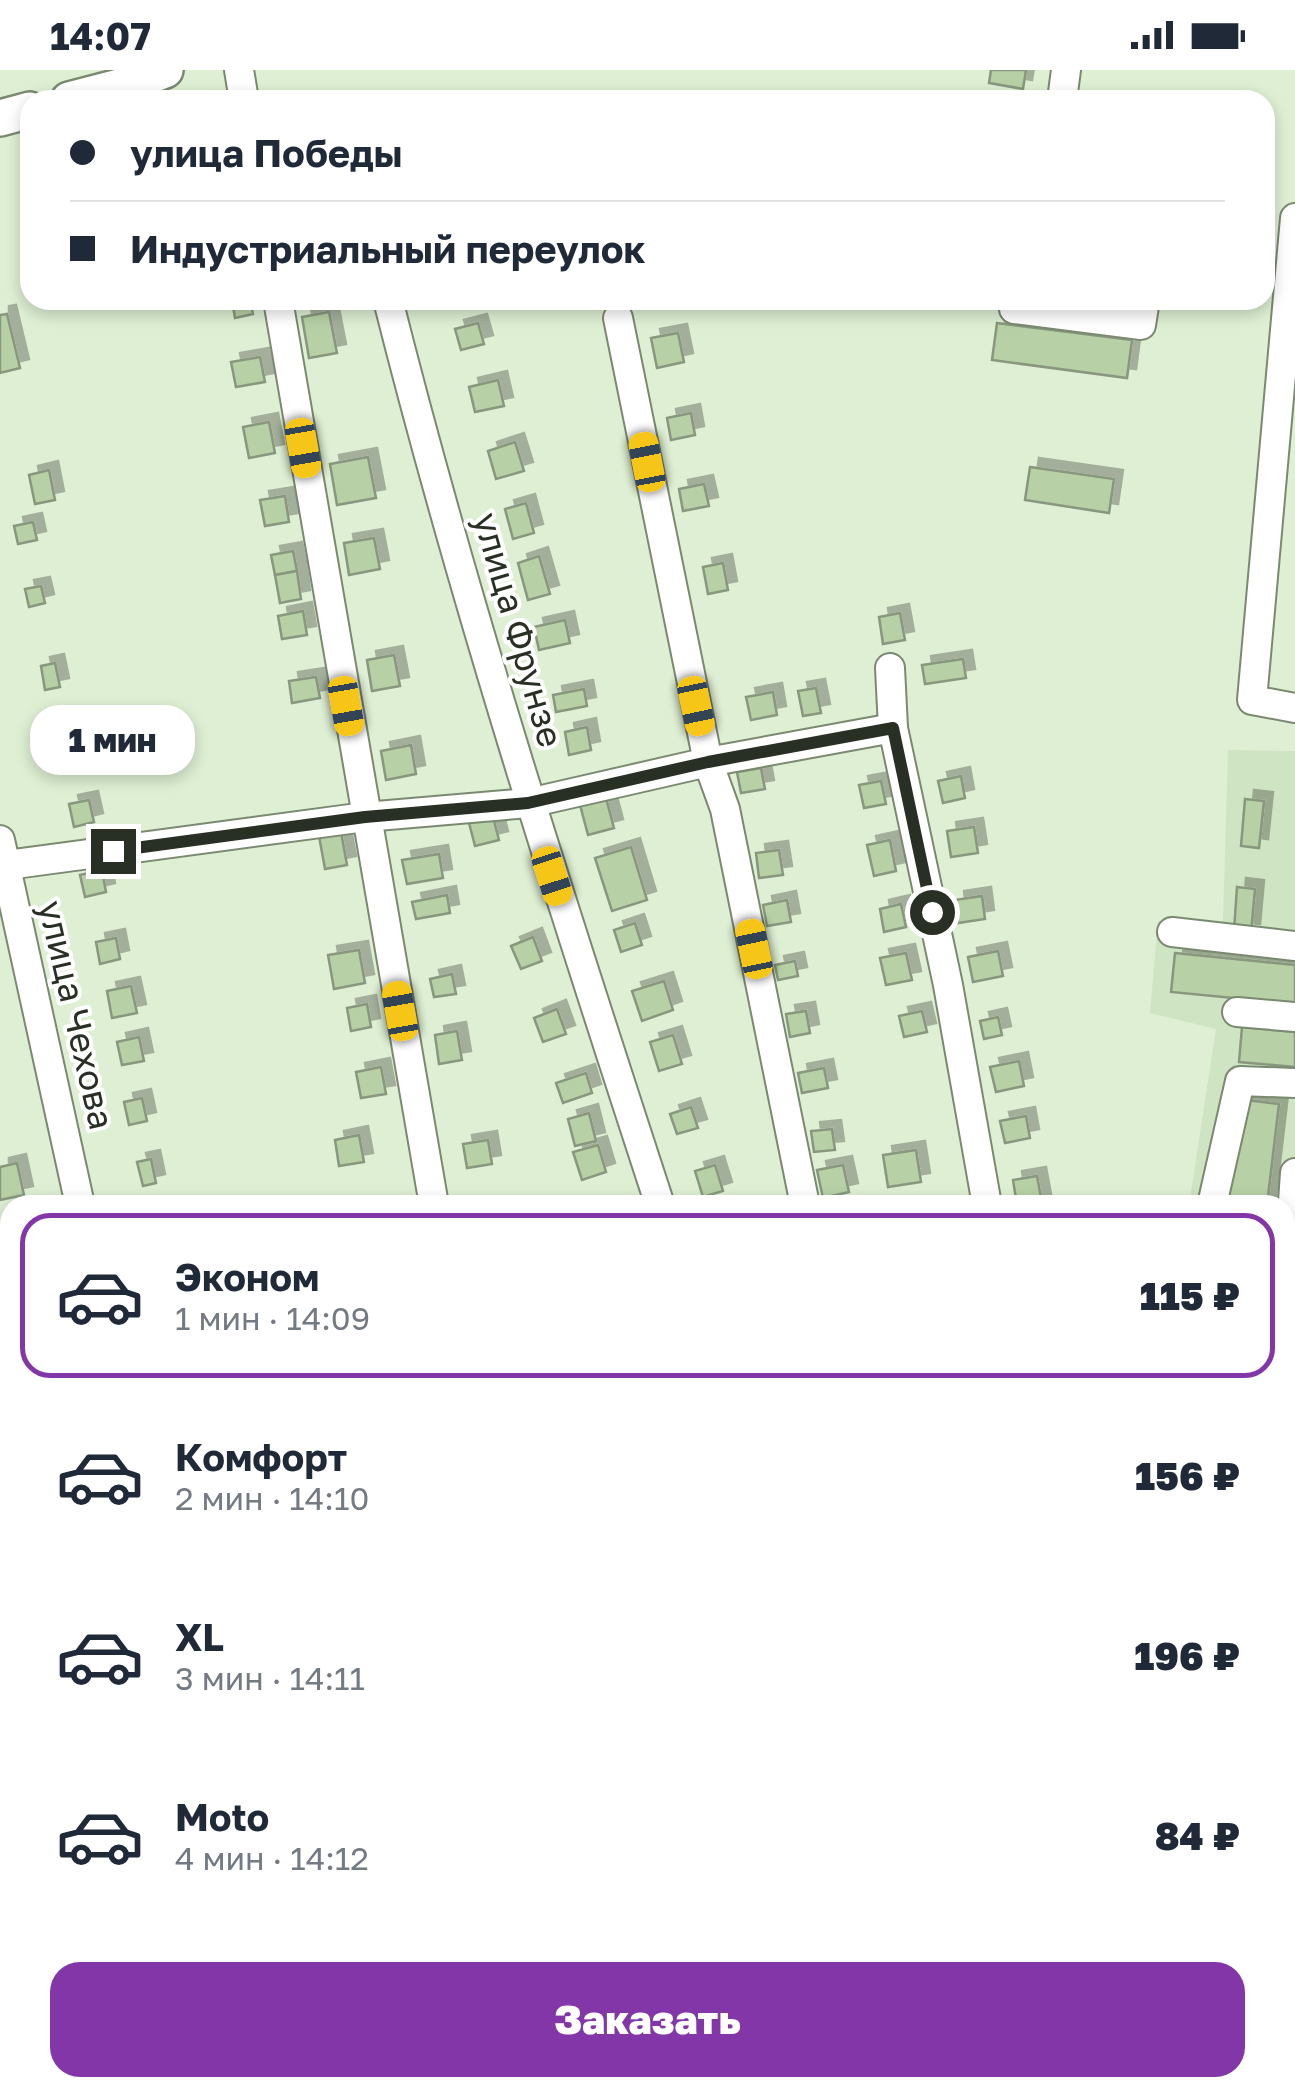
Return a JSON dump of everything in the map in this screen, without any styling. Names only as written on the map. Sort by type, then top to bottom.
[{"type":"main road","points":[[108,90],[164,70]]},
{"type":"street","points":[[1295,218],[1252,700],[1295,708]]},
{"type":"street","points":[[280,310],[432,1195]]},
{"type":"street","name":"улица Фрунзе","points":[[391,310],[528,803],[657,1195]]},
{"type":"street","points":[[1022,310],[1141,325],[1143,310]]},
{"type":"street","points":[[618,318],[708,762],[725,809],[803,1195]]},
{"type":"street","points":[[890,668],[893,728],[955,1024],[985,1195]]},
{"type":"street","points":[[2,857],[528,803],[708,762],[893,728]]},
{"type":"street","name":"улица Чехова","points":[[2,857],[78,1195]]},
{"type":"street","points":[[1172,932],[1295,946]]},
{"type":"street","points":[[1237,1012],[1295,1017]]},
{"type":"street","points":[[1214,1195],[1240,1081],[1295,1084]]},
{"type":"shaded area","points":[[1228,750],[1295,751],[1295,1195],[1191,1195],[1216,1029],[1150,1013],[1158,921],[1223,921]]},
{"type":"building","points":[[991,70],[1026,70],[1023,89],[989,83]]},
{"type":"building","points":[[234,310],[252,310],[253,314],[235,318]]},
{"type":"building","points":[[329,312],[337,353],[309,358],[302,317]]},
{"type":"building","points":[[7,314],[20,368],[0,373],[0,315]]},
{"type":"building","points":[[478,323],[484,344],[461,350],[455,329]]},
{"type":"building","points":[[997,323],[1132,340],[1127,378],[992,360]]},
{"type":"building","points":[[678,333],[684,362],[657,368],[651,338]]},
{"type":"building","points":[[260,357],[265,382],[236,387],[231,362]]},
{"type":"building","points":[[498,380],[504,406],[475,412],[469,387]]},
{"type":"building","points":[[691,413],[695,435],[671,440],[667,418]]},
{"type":"building","points":[[269,422],[275,453],[249,458],[243,427]]},
{"type":"building","points":[[515,442],[524,471],[496,479],[488,451]]},
{"type":"building","points":[[368,457],[376,498],[337,505],[330,464]]},
{"type":"building","points":[[1030,467],[1114,479],[1109,513],[1025,500]]},
{"type":"building","points":[[49,470],[55,500],[35,504],[29,475]]},
{"type":"building","points":[[704,484],[709,506],[683,511],[679,489]]},
{"type":"building","points":[[285,496],[289,522],[265,526],[260,500]]},
{"type":"building","points":[[526,503],[534,533],[513,539],[505,509]]},
{"type":"building","points":[[33,522],[37,540],[18,544],[14,526]]},
{"type":"building","points":[[374,538],[380,569],[349,575],[344,543]]},
{"type":"building","points":[[293,551],[297,571],[275,575],[271,555]]},
{"type":"building","points":[[539,556],[550,594],[528,600],[518,563]]},
{"type":"building","points":[[723,563],[728,590],[708,594],[703,567]]},
{"type":"building","points":[[297,571],[301,599],[280,603],[275,575]]},
{"type":"building","points":[[41,586],[45,603],[29,607],[25,589]]},
{"type":"building","points":[[303,611],[307,635],[282,639],[278,616]]},
{"type":"building","points":[[900,613],[905,640],[883,644],[879,617]]},
{"type":"building","points":[[565,620],[570,643],[539,650],[534,627]]},
{"type":"building","points":[[394,655],[400,686],[372,691],[367,660]]},
{"type":"building","points":[[963,659],[966,678],[925,684],[922,665]]},
{"type":"building","points":[[55,663],[60,687],[45,690],[41,666]]},
{"type":"building","points":[[316,677],[320,698],[292,703],[289,681]]},
{"type":"building","points":[[816,688],[821,713],[803,716],[798,691]]},
{"type":"building","points":[[584,689],[587,706],[556,712],[553,695]]},
{"type":"building","points":[[773,692],[777,715],[751,720],[746,697]]},
{"type":"building","points":[[72,726],[78,755],[61,758],[55,730]]},
{"type":"building","points":[[587,727],[591,750],[569,755],[565,732]]},
{"type":"building","points":[[411,745],[416,774],[386,780],[381,751]]},
{"type":"building","points":[[761,768],[765,789],[741,793],[737,772]]},
{"type":"building","points":[[961,776],[965,798],[943,803],[938,781]]},
{"type":"building","points":[[881,781],[886,804],[864,808],[859,785]]},
{"type":"building","points":[[606,798],[614,828],[588,835],[580,805]]},
{"type":"building","points":[[1245,799],[1264,801],[1259,848],[1241,846]]},
{"type":"building","points":[[89,800],[94,822],[74,827],[69,804]]},
{"type":"building","points":[[493,817],[499,840],[475,846],[469,823]]},
{"type":"building","points":[[974,827],[978,853],[951,857],[947,831]]},
{"type":"building","points":[[341,832],[347,865],[325,869],[319,836]]},
{"type":"building","points":[[890,840],[896,871],[874,876],[867,845]]},
{"type":"building","points":[[631,847],[647,900],[612,911],[595,858]]},
{"type":"building","points":[[779,850],[783,875],[759,878],[756,853]]},
{"type":"building","points":[[439,854],[443,878],[407,884],[402,860]]},
{"type":"building","points":[[102,870],[106,892],[85,897],[80,875]]},
{"type":"building","points":[[1237,887],[1255,889],[1251,933],[1234,931]]},
{"type":"building","points":[[447,895],[450,913],[416,919],[412,902]]},
{"type":"building","points":[[982,896],[985,919],[958,923],[955,900]]},
{"type":"building","points":[[787,900],[791,922],[767,926],[763,905]]},
{"type":"building","points":[[901,904],[906,927],[884,932],[880,909]]},
{"type":"building","points":[[635,923],[642,945],[621,952],[614,930]]},
{"type":"building","points":[[533,937],[542,961],[521,969],[511,946]]},
{"type":"building","points":[[116,938],[120,959],[100,964],[96,942]]},
{"type":"building","points":[[359,950],[365,983],[334,989],[328,955]]},
{"type":"building","points":[[998,951],[1003,976],[973,982],[968,957]]},
{"type":"building","points":[[906,953],[912,980],[886,985],[880,958]]},
{"type":"building","points":[[1175,953],[1295,965],[1295,1004],[1171,992]]},
{"type":"building","points":[[795,961],[798,976],[778,980],[775,965]]},
{"type":"building","points":[[452,974],[456,994],[434,997],[430,979]]},
{"type":"building","points":[[664,981],[673,1010],[642,1021],[632,991]]},
{"type":"building","points":[[131,986],[137,1013],[112,1018],[107,991]]},
{"type":"building","points":[[367,1004],[371,1027],[351,1031],[347,1008]]},
{"type":"building","points":[[557,1009],[566,1034],[543,1042],[534,1018]]},
{"type":"building","points":[[806,1011],[810,1033],[790,1037],[786,1014]]},
{"type":"building","points":[[922,1011],[927,1032],[904,1037],[899,1016]]},
{"type":"building","points":[[998,1017],[1002,1035],[984,1039],[980,1021]]},
{"type":"building","points":[[1242,1027],[1295,1032],[1295,1067],[1239,1062]]},
{"type":"building","points":[[457,1031],[462,1060],[439,1064],[435,1035]]},
{"type":"building","points":[[673,1035],[682,1064],[659,1071],[650,1042]]},
{"type":"building","points":[[139,1037],[144,1061],[122,1065],[117,1042]]},
{"type":"building","points":[[1019,1061],[1024,1086],[996,1092],[990,1067]]},
{"type":"building","points":[[381,1067],[386,1094],[361,1098],[356,1072]]},
{"type":"building","points":[[824,1068],[828,1088],[802,1093],[798,1073]]},
{"type":"building","points":[[586,1073],[592,1093],[563,1103],[556,1083]]},
{"type":"building","points":[[142,1098],[147,1121],[129,1125],[124,1102]]},
{"type":"building","points":[[1239,1099],[1279,1104],[1268,1195],[1228,1195]]},
{"type":"building","points":[[691,1107],[698,1128],[677,1134],[670,1114]]},
{"type":"building","points":[[589,1113],[596,1141],[575,1146],[568,1119]]},
{"type":"building","points":[[1026,1116],[1030,1138],[1005,1143],[1000,1121]]},
{"type":"building","points":[[832,1129],[835,1150],[814,1152],[811,1131]]},
{"type":"building","points":[[359,1135],[364,1162],[339,1166],[335,1140]]},
{"type":"building","points":[[488,1140],[492,1164],[467,1168],[463,1144]]},
{"type":"building","points":[[598,1145],[606,1172],[582,1180],[573,1152]]},
{"type":"building","points":[[916,1150],[921,1182],[888,1187],[883,1155]]},
{"type":"building","points":[[151,1159],[156,1183],[143,1186],[137,1162]]},
{"type":"building","points":[[17,1163],[24,1195],[0,1195],[0,1167]]},
{"type":"building","points":[[715,1165],[723,1191],[702,1195],[695,1171]]},
{"type":"building","points":[[843,1165],[849,1192],[822,1195],[817,1170]]},
{"type":"building","points":[[1037,1176],[1041,1195],[1015,1195],[1013,1180]]},
{"type":"route","points":[[113,851],[365,817],[528,803],[708,762],[893,728],[932,912]]}]
